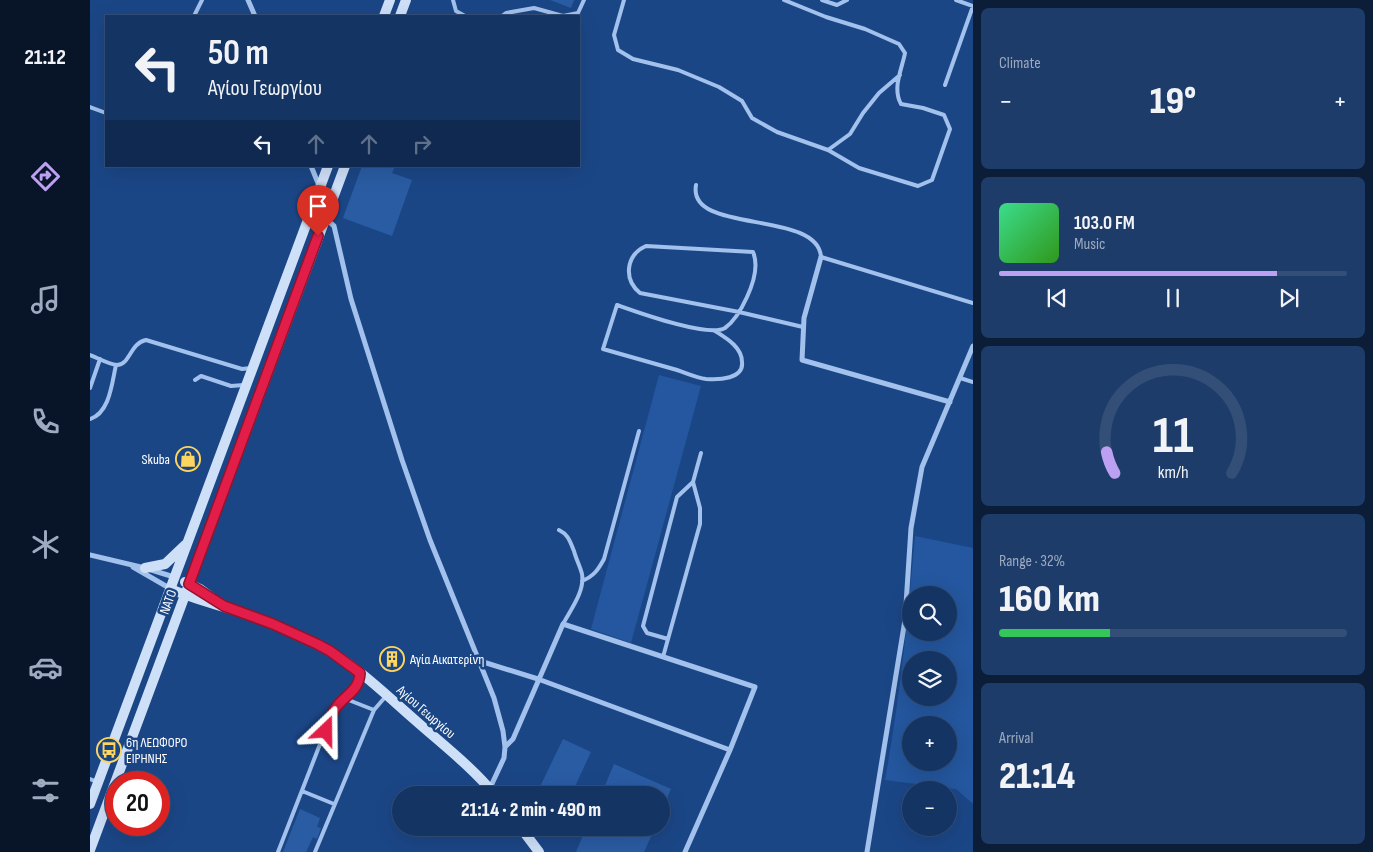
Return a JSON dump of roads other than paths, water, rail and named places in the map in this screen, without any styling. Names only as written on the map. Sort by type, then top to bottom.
[{"type":"main road","points":[[384,15],[390,0]]},
{"type":"main road","points":[[400,15],[406,0]]},
{"type":"main road","name":"ΝΑΤΟ","points":[[90,804],[94,780],[171,589],[328,167]]},
{"type":"main road","name":"ΝΑΤΟ","points":[[90,850],[344,167]]},
{"type":"main road","points":[[145,568],[165,564],[189,540]]},
{"type":"main road","name":"Αγίου Γεωργίου","points":[[175,578],[189,584],[224,606]]},
{"type":"main road","name":"Αγίου Γεωργίου","points":[[171,589],[273,624],[330,651],[360,673],[463,763],[486,786]]},
{"type":"main road","points":[[527,836],[539,852]]},
{"type":"street","points":[[248,0],[254,15]]},
{"type":"street","points":[[311,167],[320,188],[335,193]]},
{"type":"street","points":[[325,219],[334,226],[351,299],[402,460],[430,540],[494,698],[505,748],[504,758],[494,786]]},
{"type":"street","points":[[821,257],[804,318],[802,360],[950,402]]},
{"type":"street","points":[[867,852],[905,620],[911,528],[918,481],[922,467],[973,346]]},
{"type":"street","points":[[90,556],[145,568],[175,578]]},
{"type":"street","points":[[128,565],[171,589]]},
{"type":"street","points":[[505,748],[513,739],[563,624],[755,687],[730,750],[685,852]]},
{"type":"street","points":[[480,661],[538,679],[730,750]]},
{"type":"lane","points":[[194,15],[202,0]]},
{"type":"lane","points":[[453,0],[456,11],[463,15]]},
{"type":"lane","points":[[567,15],[578,13],[584,0]]},
{"type":"lane","points":[[624,0],[614,34],[618,50],[633,59],[678,70],[719,87],[742,102],[752,118],[777,132],[828,150],[859,168],[918,186],[932,180],[950,130],[944,115],[923,108],[901,104],[897,85],[905,53],[899,44],[865,28],[826,17],[784,0]]},
{"type":"lane","points":[[822,0],[837,5],[847,0]]},
{"type":"lane","points":[[945,85],[973,6],[956,0]]},
{"type":"lane","points":[[503,15],[534,8],[558,15]]},
{"type":"lane","points":[[828,150],[850,134],[863,113],[879,93],[900,76]]},
{"type":"lane","points":[[90,107],[105,113]]},
{"type":"lane","points":[[696,184],[696,197],[702,206],[731,216],[791,230],[814,242],[820,250],[821,257],[973,303]]},
{"type":"lane","points":[[715,331],[731,343],[742,358],[743,365],[740,371],[728,378],[706,379],[603,349],[617,306],[677,324],[715,331],[724,328],[740,312],[747,296],[753,279],[756,258],[753,252],[646,246],[637,251],[631,259],[628,270],[630,280],[640,293],[740,312],[803,327]]},
{"type":"lane","points":[[90,355],[116,365],[123,364],[135,345],[146,340],[242,369],[253,368]]},
{"type":"lane","points":[[90,388],[100,359]]},
{"type":"lane","points":[[90,419],[101,413],[107,401],[116,365]]},
{"type":"lane","points":[[195,380],[202,376],[225,385],[240,386],[248,382]]},
{"type":"lane","points":[[960,378],[973,382]]},
{"type":"lane","points":[[582,581],[591,577],[598,570],[604,559],[639,432]]},
{"type":"lane","points":[[668,639],[647,633],[643,626],[678,497],[693,482],[701,453]]},
{"type":"lane","points":[[663,656],[700,524],[700,508],[693,482]]},
{"type":"lane","points":[[559,530],[570,539],[582,573],[582,581],[574,606],[563,624]]},
{"type":"lane","points":[[278,852],[331,716],[359,681],[360,673]]},
{"type":"lane","points":[[315,852],[374,710],[386,696]]},
{"type":"lane","points":[[346,698],[374,710]]},
{"type":"lane","points":[[302,791],[334,804]]},
{"type":"place","name":"Skuba","points":[[188,459]]},
{"type":"place","name":"Αγία Αικατερίνη","points":[[392,659]]},
{"type":"place","name":"6η ΛΕΩΦΟΡΟ ΕΙΡΗΝΗΣ","points":[[109,750]]}]
